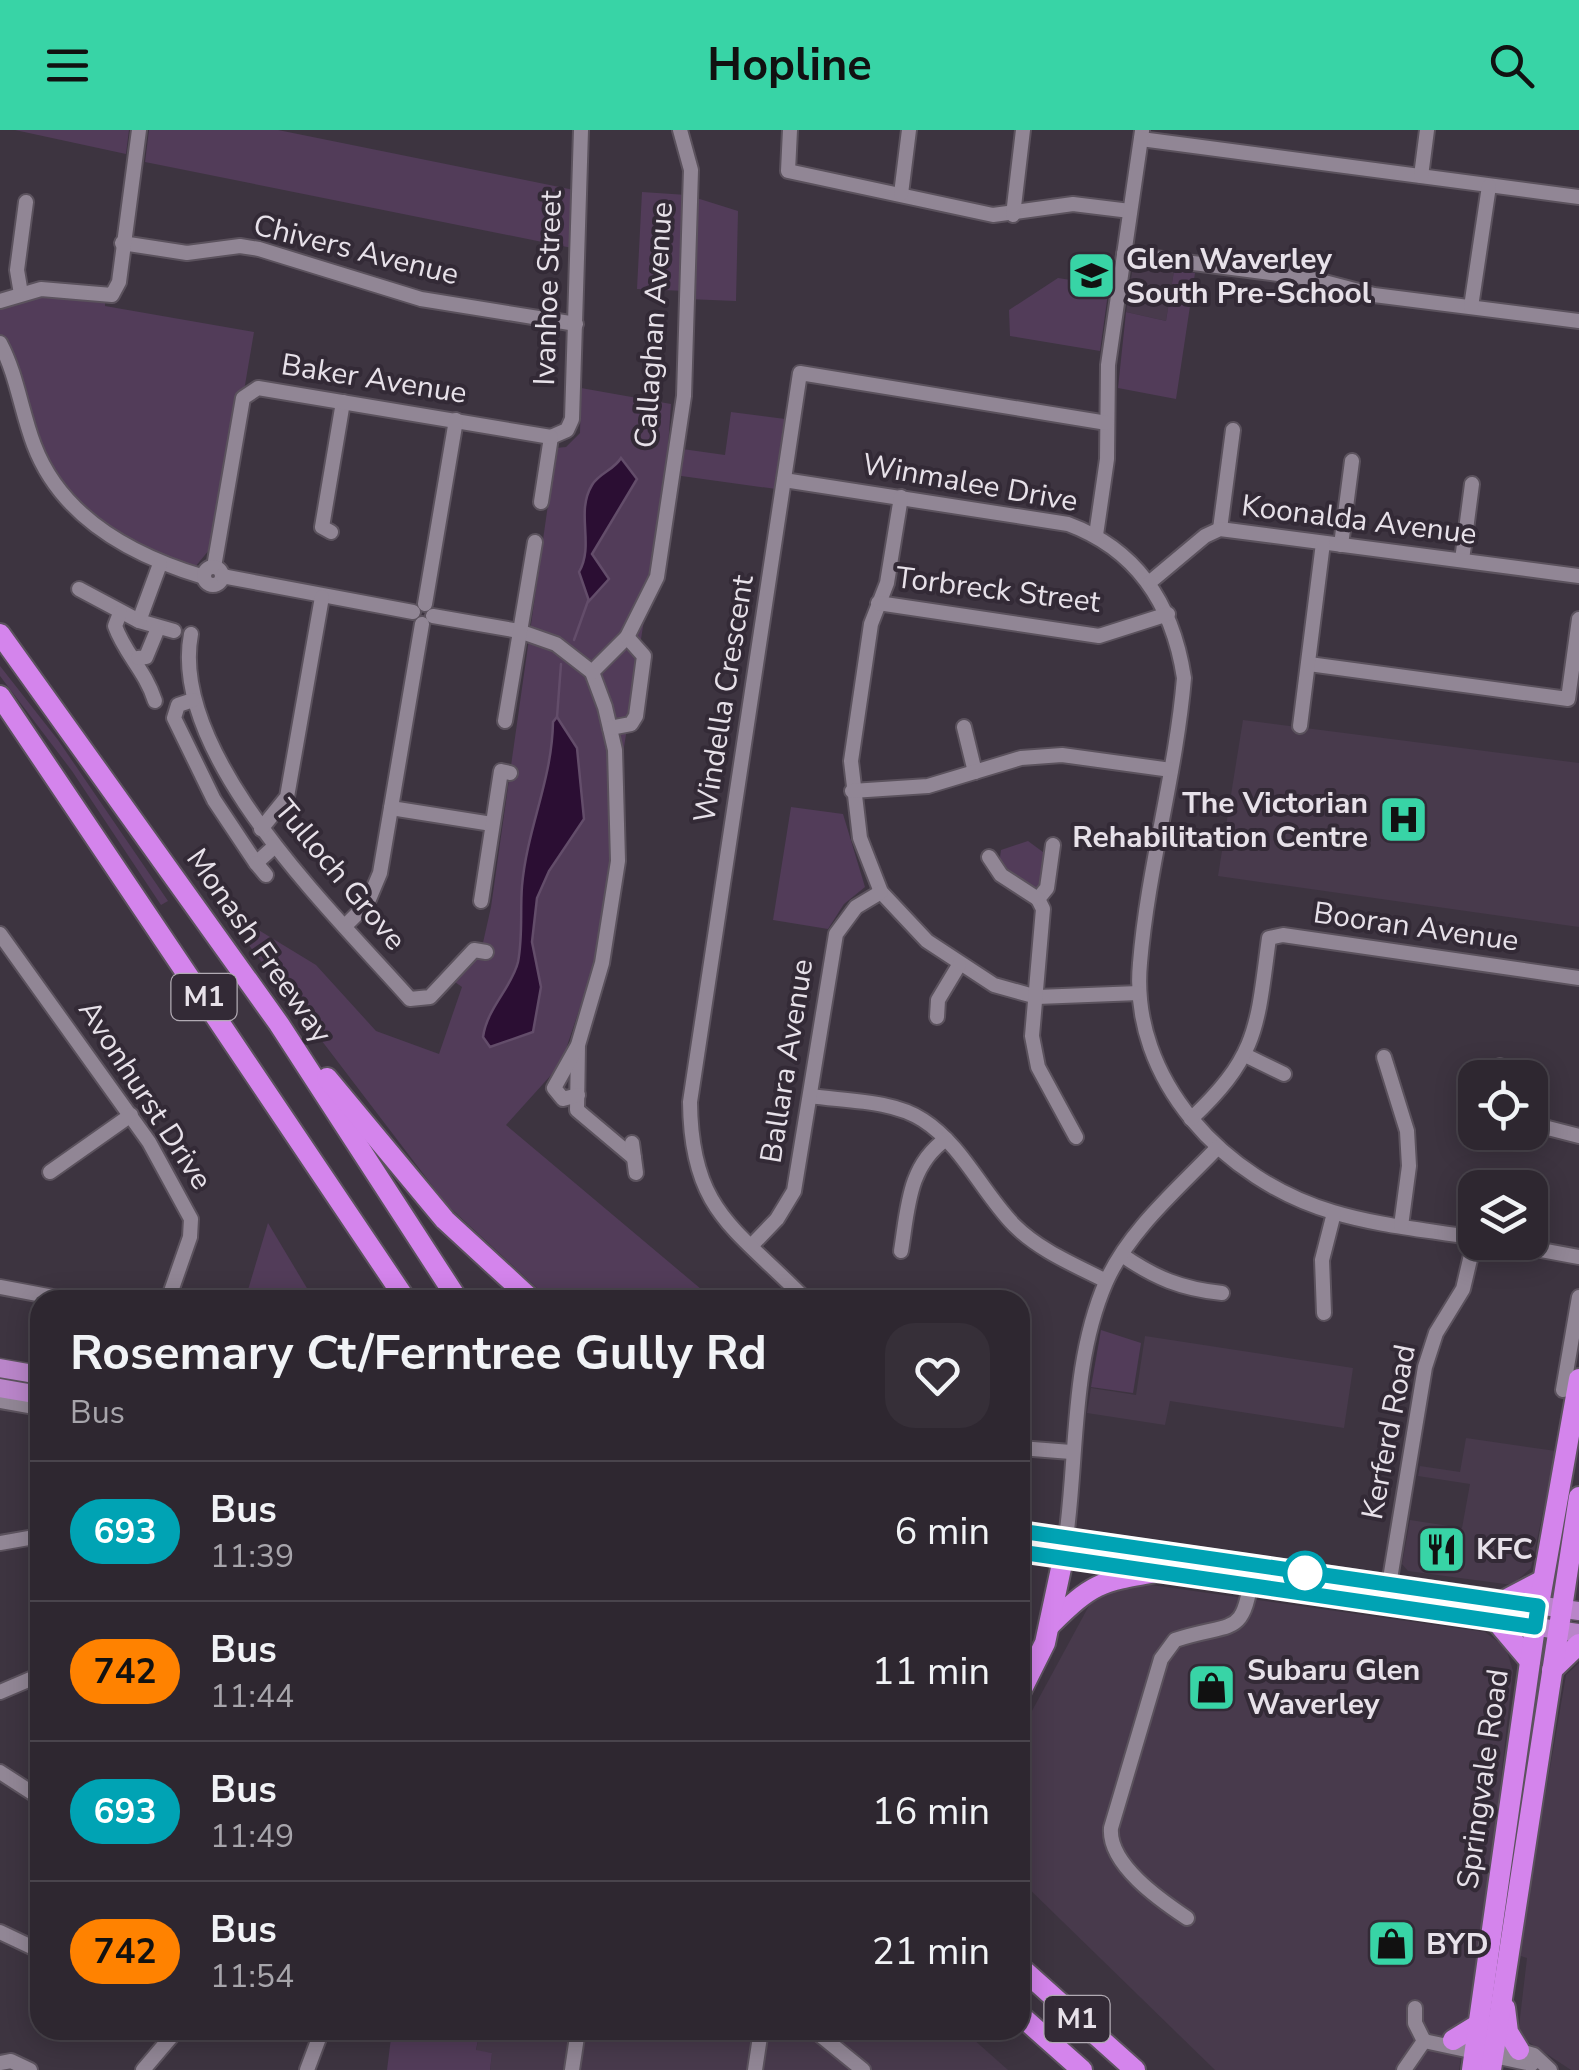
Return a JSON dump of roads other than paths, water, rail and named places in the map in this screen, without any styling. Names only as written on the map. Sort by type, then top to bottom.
[{"type":"highway","name":"Monash Freeway","points":[[2,636],[279,1024],[452,1290]]},
{"type":"highway","name":"M1","points":[[0,700],[19,721],[399,1290]]},
{"type":"highway","points":[[279,1024],[445,1220],[521,1290]]},
{"type":"highway","name":"Springvale Road","points":[[1492,2054],[1502,1992],[1511,1868],[1551,1671],[1543,1580],[1571,1385]]},
{"type":"highway","name":"Springvale Road","points":[[1492,2054],[1530,1661],[1544,1621],[1570,1610],[1566,1573],[1579,1497]]},
{"type":"highway","points":[[1030,1670],[1049,1626],[1060,1548]]},
{"type":"highway","points":[[1049,1626],[1083,1591],[1096,1584],[1157,1572]]},
{"type":"highway","points":[[1566,1573],[1579,1592]]},
{"type":"highway","points":[[1530,1661],[1500,1612],[1543,1580]]},
{"type":"highway","points":[[1551,1671],[1579,1644]]},
{"type":"highway","name":"M1","points":[[1030,1977],[1135,2070]]},
{"type":"highway","name":"M1","points":[[1030,2024],[1082,2070]]},
{"type":"highway","points":[[1437,2041],[1492,2054]]},
{"type":"main road","points":[[0,1368],[30,1373]]},
{"type":"main road","points":[[0,1388],[30,1393]]},
{"type":"main road","points":[[1030,1535],[1060,1548],[1157,1572],[1424,1612],[1500,1612]]},
{"type":"main road","points":[[1030,1551],[1060,1548],[1253,1565],[1428,1590],[1579,1633]]},
{"type":"main road","points":[[1424,1612],[1428,1590]]},
{"type":"street","points":[[0,304],[46,289],[112,295],[118,287],[140,130]]},
{"type":"street","name":"Ivanhoe Street","points":[[551,438],[567,430],[572,419],[582,130]]},
{"type":"street","name":"Callaghan Avenue","points":[[592,672],[627,637],[656,578],[684,396],[691,170],[680,130]]},
{"type":"street","points":[[790,130],[788,172],[993,215],[1073,204],[1130,211]]},
{"type":"street","points":[[901,194],[910,130]]},
{"type":"street","points":[[1013,215],[1024,130]]},
{"type":"street","points":[[1421,176],[1427,130]]},
{"type":"street","points":[[1096,535],[1107,460],[1108,365],[1141,134],[1579,197]]},
{"type":"street","points":[[1471,307],[1489,186]]},
{"type":"street","points":[[21,294],[16,270],[26,202]]},
{"type":"street","name":"Chivers Avenue","points":[[122,244],[187,253],[240,246],[421,299],[576,324]]},
{"type":"street","points":[[1124,254],[1309,278],[1374,295],[1579,321]]},
{"type":"street","points":[[0,343],[36,450],[56,483],[97,528],[160,564],[519,631],[556,644],[592,672],[610,728],[619,804],[618,861],[602,963],[578,1046],[573,1102]]},
{"type":"street","name":"Windella Crescent","points":[[796,1290],[711,1206],[700,1182],[690,1137],[690,1102],[800,373],[1107,423]]},
{"type":"street","name":"Baker Avenue","points":[[213,573],[246,393],[258,388],[551,438]]},
{"type":"street","points":[[322,530],[344,402]]},
{"type":"street","points":[[346,926],[367,904],[375,888],[456,420]]},
{"type":"street","points":[[1220,529],[1232,430]]},
{"type":"street","points":[[541,502],[551,438]]},
{"type":"street","points":[[1341,545],[1352,461]]},
{"type":"street","name":"Winmalee Drive","points":[[784,480],[1036,517],[1096,535],[1150,582],[1178,641],[1184,678],[1140,963],[1139,994],[1156,1065],[1191,1118],[1218,1147],[1262,1180],[1334,1213],[1458,1235]]},
{"type":"street","points":[[1462,560],[1472,484]]},
{"type":"street","points":[[901,497],[851,761],[860,838],[881,892],[927,941],[994,985],[1036,998],[1139,994]]},
{"type":"street","name":"Koonalda Avenue","points":[[1150,582],[1204,536],[1220,529],[1579,576]]},
{"type":"street","points":[[505,720],[535,542]]},
{"type":"street","points":[[1300,726],[1323,543]]},
{"type":"street","points":[[138,621],[160,564]]},
{"type":"street","points":[[79,589],[138,621],[174,632]]},
{"type":"street","points":[[261,829],[287,796],[322,597]]},
{"type":"street","name":"Torbreck Street","points":[[878,603],[1099,636],[1168,614]]},
{"type":"street","points":[[120,612],[115,626],[118,634],[138,658],[155,701]]},
{"type":"street","points":[[1309,664],[1568,699],[1579,619]]},
{"type":"street","points":[[138,658],[146,657],[152,649],[158,628]]},
{"type":"street","name":"Tulloch Grove","points":[[192,634],[188,653],[193,700],[261,829],[410,1000],[430,997],[474,950],[486,952]]},
{"type":"street","points":[[610,728],[631,724],[636,716],[644,656],[627,637]]},
{"type":"street","points":[[193,700],[178,704],[174,718],[214,800],[261,869],[275,846]]},
{"type":"street","points":[[964,726],[975,772]]},
{"type":"street","points":[[852,790],[928,786],[1021,758],[1062,755],[1172,770]]},
{"type":"street","points":[[480,901],[500,771],[510,772]]},
{"type":"street","points":[[391,808],[492,824]]},
{"type":"street","points":[[1038,899],[1047,888],[1053,845]]},
{"type":"street","points":[[989,857],[1001,875],[1038,899],[1042,909],[1032,1036],[1038,1067],[1076,1138]]},
{"type":"street","name":"Ballara Avenue","points":[[752,1245],[777,1219],[794,1191],[836,934],[856,907],[881,892]]},
{"type":"street","name":"Avonhurst Drive","points":[[0,934],[130,1115],[191,1219],[190,1237],[171,1290]]},
{"type":"street","name":"Booran Avenue","points":[[1191,1118],[1223,1089],[1246,1056],[1260,1010],[1270,938],[1283,936],[1579,978]]},
{"type":"street","points":[[937,1017],[938,1000],[960,966]]},
{"type":"street","points":[[578,1046],[554,1080],[634,1158]]},
{"type":"street","points":[[1246,1056],[1284,1074]]},
{"type":"street","points":[[1384,1057],[1407,1131],[1408,1166],[1400,1226]]},
{"type":"street","points":[[810,1096],[896,1108],[921,1118],[946,1139],[1017,1228],[1043,1248],[1106,1281]]},
{"type":"street","points":[[50,1172],[130,1115]]},
{"type":"street","points":[[1548,1128],[1579,1136]]},
{"type":"street","points":[[901,1250],[911,1187],[920,1162],[946,1139]]},
{"type":"street","points":[[1060,1548],[1070,1452],[1092,1328],[1106,1281],[1122,1256],[1218,1147]]},
{"type":"street","points":[[1324,1313],[1322,1260],[1334,1213]]},
{"type":"street","points":[[1548,1251],[1579,1257]]},
{"type":"street","points":[[1122,1256],[1157,1279],[1222,1294]]},
{"type":"street","name":"Kerferd Road","points":[[1390,1585],[1424,1367],[1436,1333],[1463,1289],[1470,1260]]},
{"type":"street","points":[[0,1288],[30,1293]]},
{"type":"street","name":"Springvale Road","points":[[1571,1385],[1579,1297]]},
{"type":"street","points":[[0,1401],[30,1406]]},
{"type":"street","points":[[1030,1449],[1070,1452]]},
{"type":"street","points":[[0,1543],[30,1538]]},
{"type":"street","points":[[1187,1918],[1164,1902],[1116,1854],[1112,1828],[1161,1660],[1176,1640],[1228,1629],[1246,1612],[1253,1565]]},
{"type":"street","points":[[0,1692],[30,1679]]},
{"type":"street","points":[[0,1772],[30,1792]]},
{"type":"street","points":[[0,1932],[30,1946]]},
{"type":"street","points":[[1415,2008],[1415,2023],[1437,2041],[1492,2054],[1534,2055],[1546,2067]]},
{"type":"street","points":[[151,2067],[169,2040]]},
{"type":"street","points":[[307,2070],[318,2040]]},
{"type":"street","points":[[572,2070],[576,2040]]},
{"type":"street","points":[[755,2070],[760,2040]]},
{"type":"street","points":[[826,2040],[863,2070]]},
{"type":"street","points":[[1404,2070],[1437,2041]]},
{"type":"street","points":[[0,2063],[11,2060],[30,2070]]},
{"type":"waterway","points":[[574,640],[588,601]]},
{"type":"waterway","points":[[557,717],[561,664]]},
{"type":"place","name":"Glen Waverley South Pre-School","points":[[1091,276]]},
{"type":"place","name":"The Victorian Rehabilitation Centre","points":[[1403,820]]},
{"type":"place","name":"KFC","points":[[1441,1549]]},
{"type":"place","name":"Subaru Glen Waverley","points":[[1212,1687]]},
{"type":"place","name":"BYD","points":[[1391,1944]]}]
